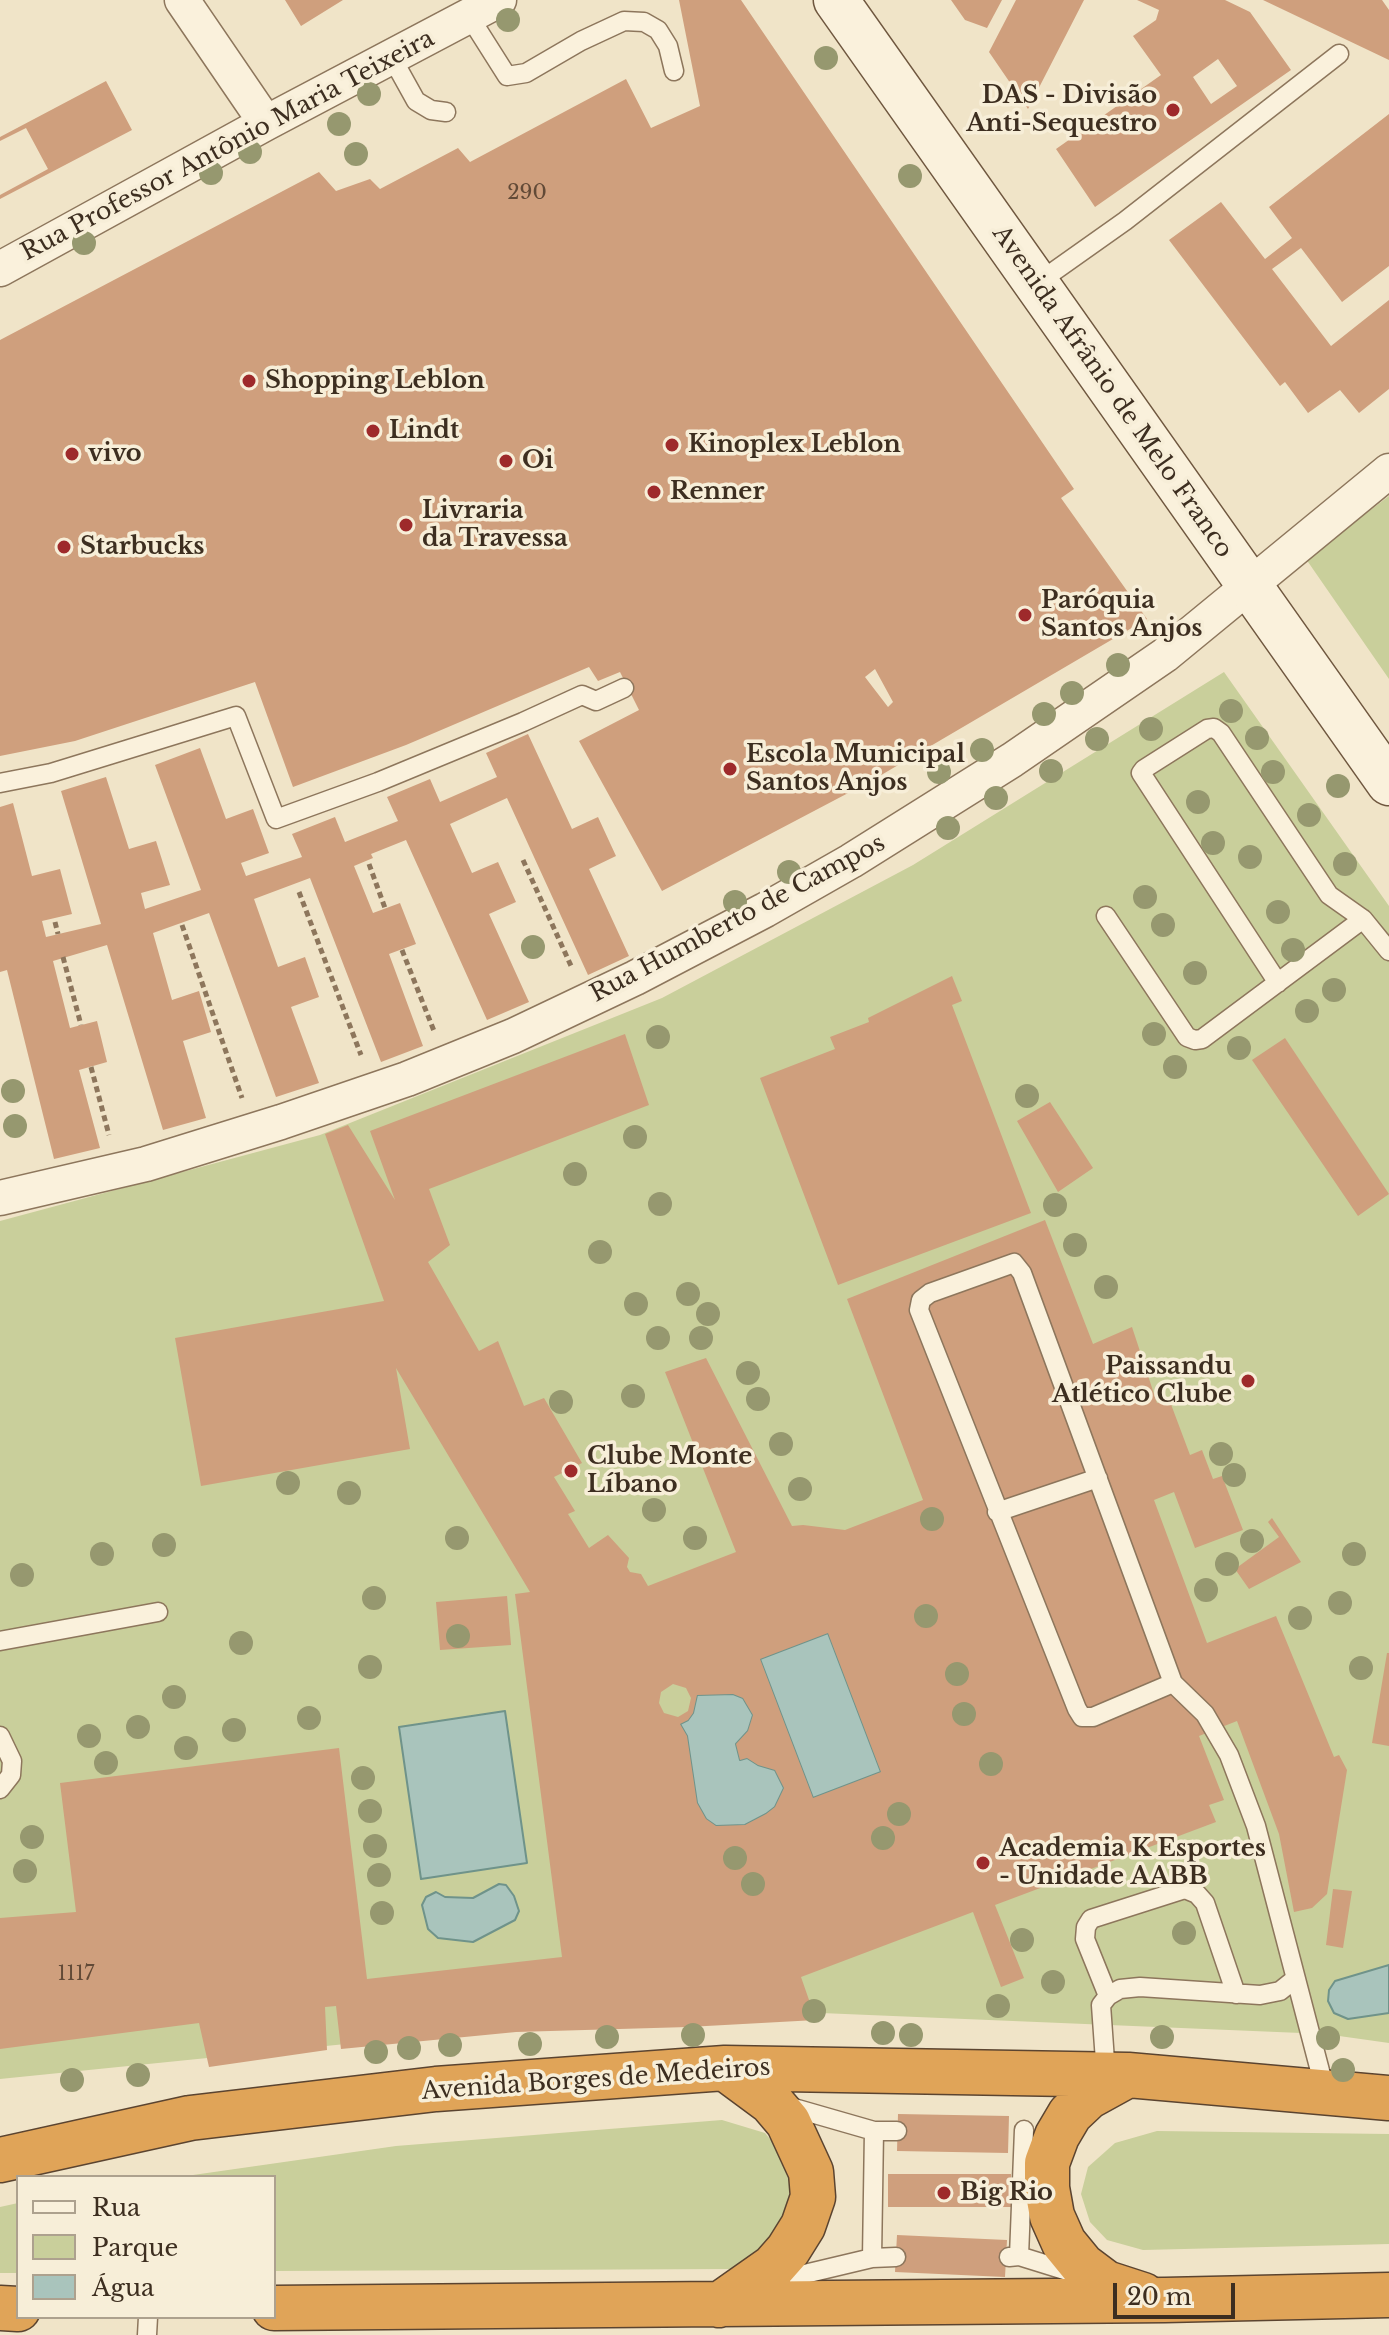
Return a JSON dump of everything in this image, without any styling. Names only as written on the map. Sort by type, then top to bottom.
[{"type":"highway","name":"Avenida Borges de Medeiros","points":[[0,2160],[190,2118],[436,2089],[725,2068],[1117,2075],[1389,2098]]},
{"type":"highway","points":[[725,2068],[771,2102],[788,2122],[811,2172],[813,2197],[803,2226],[788,2250],[773,2267],[732,2297]]},
{"type":"highway","points":[[1117,2075],[1070,2114],[1057,2136],[1047,2163],[1052,2216],[1064,2243],[1082,2265],[1106,2283],[1165,2300]]},
{"type":"highway","points":[[276,2308],[732,2297],[1165,2300],[1389,2295]]},
{"type":"street","points":[[182,0],[266,123]]},
{"type":"street","name":"Rua Professor Antônio Maria Teixeira","points":[[0,269],[499,0]]},
{"type":"street","name":"Avenida Afrânio de Melo Franco","points":[[836,0],[1389,783]]},
{"type":"street","name":"Rua Humberto de Campos","points":[[0,1198],[146,1164],[407,1079],[513,1036],[635,978],[765,910],[933,811],[1154,663],[1389,471]]},
{"type":"lane","points":[[469,16],[507,76],[526,73],[624,21],[644,22],[658,30],[668,46],[674,71]]},
{"type":"lane","points":[[1036,284],[1125,221],[1339,54]]},
{"type":"lane","points":[[391,56],[416,101],[431,110],[446,112]]},
{"type":"lane","points":[[0,783],[51,773],[236,716],[276,819],[378,782],[582,695],[596,701],[624,688]]},
{"type":"lane","points":[[1278,983],[1141,773],[1207,729],[1214,728],[1221,733],[1323,887],[1337,902],[1363,919],[1389,951]]},
{"type":"lane","points":[[1106,916],[1187,1037],[1202,1039],[1363,919]]},
{"type":"lane","points":[[1173,1683],[1093,1717],[1082,1717],[1077,1709],[919,1310],[921,1300],[930,1293],[1014,1263],[1022,1273],[1173,1683],[1205,1714],[1229,1755],[1256,1826],[1326,2093]]},
{"type":"lane","points":[[997,1512],[1098,1478]]},
{"type":"lane","points":[[0,1641],[158,1612]]},
{"type":"lane","points":[[0,1736],[12,1761],[4,1780]]},
{"type":"lane","points":[[1108,1996],[1085,1939],[1086,1927],[1091,1919],[1185,1889],[1197,1894],[1205,1903],[1236,1994]]},
{"type":"lane","points":[[1117,2075],[1101,2005],[1120,1989],[1140,1987],[1260,1995],[1280,1991],[1295,1979]]},
{"type":"lane","points":[[771,2102],[874,2131],[897,2131]]},
{"type":"lane","points":[[1070,2114],[1016,2131],[1012,2257],[1106,2283]]},
{"type":"lane","points":[[872,2258],[874,2131]]},
{"type":"lane","points":[[732,2297],[872,2258],[896,2257]]},
{"type":"path","points":[[523,860],[568,959]]},
{"type":"path","points":[[369,864],[385,908]]},
{"type":"path","points":[[299,892],[357,1043]]},
{"type":"path","points":[[55,922],[58,934]]},
{"type":"path","points":[[182,925],[237,1084]]},
{"type":"path","points":[[402,950],[429,1018]]},
{"type":"path","points":[[63,957],[81,1025]]},
{"type":"path","points":[[91,1067],[107,1130]]},
{"type":"green space","points":[[1389,496],[1389,679],[1306,559]]},
{"type":"green space","name":"Clube Monte Líbano","points":[[1224,672],[1389,906],[1389,2043],[1325,2034],[701,2008],[0,2079],[0,1221],[320,1135],[662,998],[913,865]]},
{"type":"green space","points":[[722,2120],[765,2133],[788,2161],[798,2191],[790,2229],[733,2269],[276,2271],[276,2175],[193,2175],[396,2146]]},
{"type":"green space","points":[[1157,2131],[1389,2134],[1389,2244],[1143,2250],[1107,2240],[1090,2222],[1081,2194],[1088,2167],[1115,2143]]},
{"type":"green space","points":[[16,2203],[16,2273],[0,2273],[0,2207]]},
{"type":"water","points":[[828,1633],[881,1772],[813,1798],[760,1659]]},
{"type":"water","points":[[733,1694],[743,1698],[753,1715],[748,1731],[736,1744],[740,1760],[747,1758],[775,1770],[784,1788],[775,1807],[766,1814],[745,1825],[716,1826],[706,1819],[697,1803],[687,1736],[680,1724],[693,1713],[697,1695]]},
{"type":"water","points":[[505,1711],[527,1863],[421,1879],[399,1727]]},
{"type":"water","points":[[499,1884],[506,1885],[514,1896],[519,1911],[515,1920],[473,1942],[438,1938],[428,1929],[422,1905],[426,1897],[436,1892],[445,1897],[473,1898]]},
{"type":"water","points":[[1389,1965],[1389,2013],[1348,2019],[1334,2013],[1328,2001],[1329,1990],[1335,1981]]},
{"type":"building","points":[[285,0],[343,0],[301,26]]},
{"type":"building","name":"Shopping Leblon","points":[[679,0],[741,0],[1074,489],[1061,498],[1147,619],[871,781],[662,891],[579,741],[639,710],[620,672],[598,681],[589,667],[406,745],[293,787],[255,682],[75,741],[0,756],[0,340],[319,172],[336,191],[370,179],[380,189],[458,148],[470,162],[626,79],[651,128],[700,106]],"holes":[[[875,669],[893,702],[888,707],[865,677]]]},
{"type":"building","points":[[951,0],[1002,0],[987,28],[965,20]]},
{"type":"building","points":[[1016,0],[1084,0],[1028,109],[989,52]]},
{"type":"building","points":[[1137,0],[1225,0],[1250,12],[1291,70],[1095,207],[1056,149],[1161,75],[1133,36],[1156,20],[1159,10]],"holes":[[[1218,59],[1237,86],[1211,104],[1193,77]]]},
{"type":"building","points":[[1263,0],[1382,0],[1389,10],[1389,60]]},
{"type":"building","points":[[106,81],[132,130],[0,199],[0,195],[48,169],[26,128],[0,141],[0,137]]},
{"type":"building","points":[[1389,114],[1389,266],[1342,302],[1301,248],[1272,269],[1331,346],[1389,300],[1389,389],[1359,413],[1340,390],[1308,413],[1285,382],[1280,386],[1169,240],[1221,202],[1265,259],[1292,238],[1269,207]]},
{"type":"building","points":[[528,734],[572,829],[598,817],[616,856],[589,869],[629,956],[588,975],[507,798],[450,824],[472,873],[498,862],[516,902],[489,914],[529,1002],[487,1020],[406,840],[371,854],[373,858],[354,866],[373,913],[400,903],[416,944],[389,954],[423,1046],[381,1062],[310,878],[254,899],[278,967],[305,957],[319,997],[291,1007],[319,1083],[276,1097],[209,913],[153,933],[172,1000],[199,991],[211,1032],[183,1041],[206,1118],[163,1130],[107,945],[53,961],[70,1028],[97,1021],[107,1062],[79,1070],[100,1148],[54,1159],[7,970],[0,972],[0,807],[13,803],[32,876],[60,869],[72,914],[42,921],[46,937],[101,924],[61,791],[106,777],[129,849],[156,841],[170,885],[141,893],[145,909],[201,890],[155,765],[200,748],[226,819],[253,809],[269,853],[241,863],[246,876],[302,857],[292,834],[335,817],[345,842],[398,821],[387,797],[430,779],[440,802],[497,777],[486,753]]},
{"type":"building","points":[[952,976],[962,1001],[952,1005],[1031,1213],[838,1285],[760,1078],[835,1049],[830,1037],[869,1022],[868,1018]]},
{"type":"building","points":[[625,1034],[649,1105],[429,1189],[450,1245],[428,1262],[479,1351],[498,1341],[524,1406],[544,1398],[582,1463],[554,1477],[575,1511],[568,1514],[589,1548],[608,1535],[629,1558],[627,1567],[630,1572],[641,1574],[648,1586],[736,1552],[665,1372],[706,1358],[792,1526],[845,1530],[923,1500],[847,1299],[1045,1220],[1093,1344],[1132,1327],[1157,1403],[1169,1399],[1190,1455],[1202,1450],[1213,1479],[1222,1476],[1243,1530],[1195,1548],[1174,1492],[1154,1500],[1207,1643],[1276,1616],[1334,1757],[1339,1755],[1347,1770],[1327,1894],[1312,1908],[1294,1912],[1279,1834],[1237,1721],[1199,1736],[1224,1800],[1209,1805],[1216,1822],[995,1905],[1024,1978],[1001,1987],[973,1912],[801,1977],[816,2020],[516,2032],[341,2049],[336,2006],[325,2007],[327,2050],[209,2067],[199,2023],[0,2049],[0,1918],[76,1912],[60,1783],[339,1748],[367,1979],[562,1957],[515,1594],[530,1592],[396,1368],[410,1449],[201,1486],[175,1338],[384,1301],[325,1134],[348,1125],[395,1200],[370,1131]],"holes":[[[828,1633],[881,1772],[813,1798],[760,1659]],[[673,1684],[686,1688],[691,1698],[688,1711],[678,1717],[664,1713],[659,1703],[661,1692]],[[733,1694],[743,1698],[753,1715],[748,1731],[736,1744],[740,1760],[747,1758],[775,1770],[784,1788],[775,1807],[745,1825],[716,1826],[706,1819],[697,1803],[687,1736],[680,1724],[693,1713],[697,1695]]]},
{"type":"building","points":[[1285,1038],[1389,1194],[1358,1216],[1252,1060]]},
{"type":"building","points":[[1050,1102],[1093,1168],[1058,1192],[1017,1121]]},
{"type":"building","points":[[1272,1518],[1301,1562],[1249,1589],[1235,1569],[1279,1537],[1268,1522]]},
{"type":"building","points":[[507,1596],[511,1645],[440,1650],[436,1602]]},
{"type":"building","points":[[1389,1653],[1389,1746],[1372,1743]]},
{"type":"building","points":[[1333,1889],[1352,1891],[1343,1948],[1326,1945]]},
{"type":"building","points":[[898,2114],[1009,2116],[1008,2153],[897,2151]]},
{"type":"building","points":[[888,2174],[1011,2174],[1011,2207],[888,2207]]},
{"type":"building","points":[[897,2235],[1007,2240],[1005,2277],[895,2272]]},
{"type":"place","name":"DAS - Divisão Anti-Sequestro","points":[[1173,110]]},
{"type":"place","name":"Shopping Leblon","points":[[249,381]]},
{"type":"place","name":"Lindt","points":[[373,431]]},
{"type":"place","name":"Kinoplex Leblon","points":[[672,445]]},
{"type":"place","name":"vivo","points":[[72,454]]},
{"type":"place","name":"Oi","points":[[506,461]]},
{"type":"place","name":"Renner","points":[[654,492]]},
{"type":"place","name":"Livraria da Travessa","points":[[406,525]]},
{"type":"place","name":"Starbucks","points":[[64,547]]},
{"type":"place","name":"Paróquia Santos Anjos","points":[[1025,615]]},
{"type":"place","name":"Escola Municipal Santos Anjos","points":[[730,769]]},
{"type":"place","name":"Paissandu Atlético Clube","points":[[1248,1381]]},
{"type":"place","name":"Clube Monte Líbano","points":[[571,1471]]},
{"type":"place","name":"Academia K Esportes - Unidade AABB","points":[[983,1863]]},
{"type":"place","name":"Big Rio","points":[[944,2193]]}]
